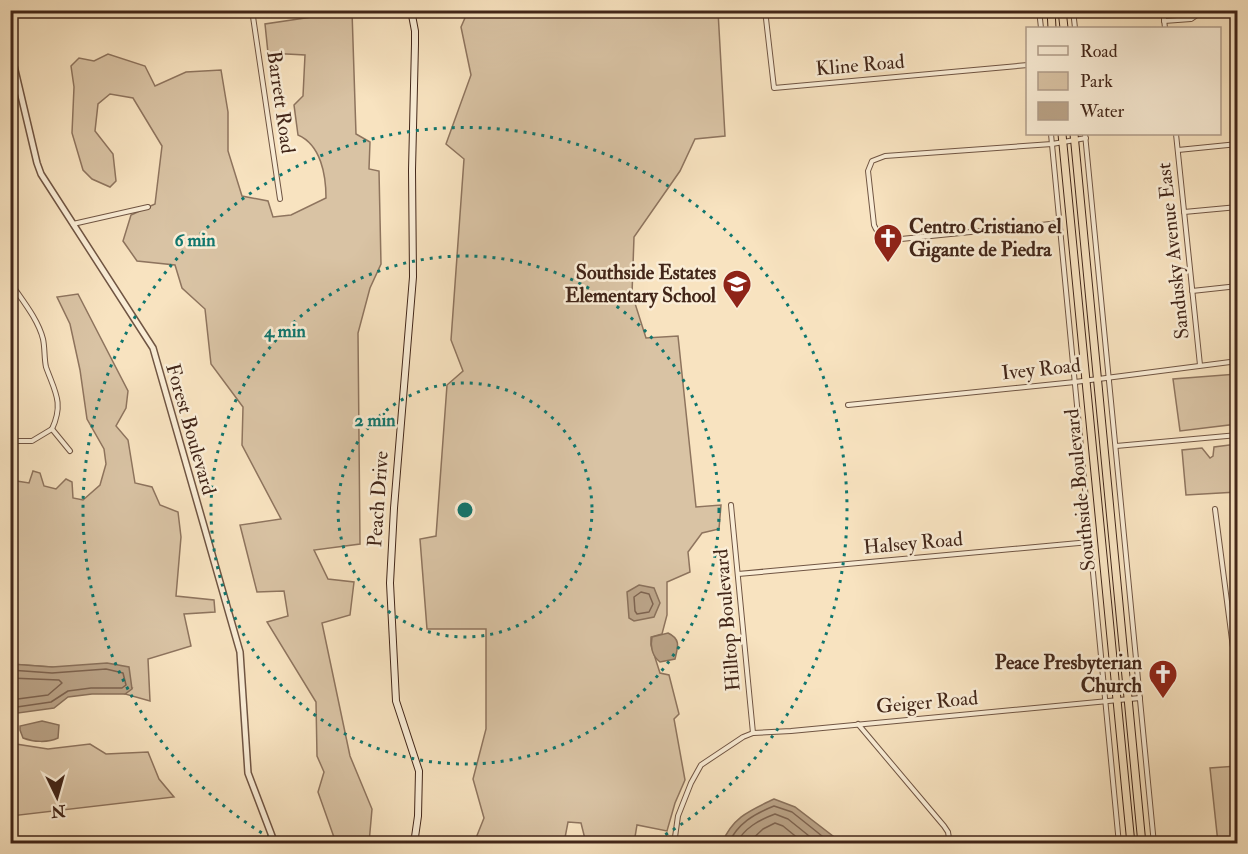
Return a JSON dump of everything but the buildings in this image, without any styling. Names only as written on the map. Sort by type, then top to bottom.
[{"type":"highway","points":[[1050,10],[1052,27]]},
{"type":"highway","points":[[1062,10],[1064,27]]},
{"type":"highway","name":"Southside Boulevard","points":[[1062,135],[1131,843]]},
{"type":"highway","name":"Southside Boulevard","points":[[1074,137],[1142,843]]},
{"type":"main road","name":"Peach Drive","points":[[411,10],[415,45],[412,170],[414,260],[394,508],[390,592],[396,701],[419,771],[418,816],[414,843]]},
{"type":"street","name":"Barrett Road","points":[[252,10],[280,199]]},
{"type":"street","name":"Kline Road","points":[[765,10],[774,88],[1026,65]]},
{"type":"street","points":[[1039,10],[1041,27]]},
{"type":"street","points":[[1073,10],[1075,27]]},
{"type":"street","points":[[1163,10],[1165,27]]},
{"type":"street","points":[[1164,21],[1191,19],[1204,10]]},
{"type":"street","name":"Forest Boulevard","points":[[10,49],[37,163],[73,224],[153,348],[240,652],[248,773],[275,843]]},
{"type":"street","points":[[1051,135],[1119,843]]},
{"type":"street","name":"Sandusky Avenue East","points":[[1176,135],[1200,365]]},
{"type":"street","points":[[1060,223],[891,240],[877,233],[874,225],[868,171],[872,161],[878,158],[1052,144],[1085,136],[1154,843]]},
{"type":"street","points":[[1178,150],[1238,144]]},
{"type":"street","points":[[73,224],[148,207]]},
{"type":"street","points":[[1184,212],[1238,207]]},
{"type":"street","points":[[10,282],[34,319],[43,339],[45,364],[59,405],[52,429],[32,441],[10,441]]},
{"type":"street","points":[[1192,291],[1238,286]]},
{"type":"street","name":"Ivey Road","points":[[848,405],[1086,380],[1238,361]]},
{"type":"street","points":[[52,429],[70,451]]},
{"type":"street","points":[[1115,446],[1238,435]]},
{"type":"street","name":"Hilltop Boulevard","points":[[731,505],[753,733]]},
{"type":"street","points":[[1215,509],[1238,686]]},
{"type":"street","name":"Halsey Road","points":[[738,574],[1090,542]]},
{"type":"street","name":"Geiger Road","points":[[753,733],[1140,698]]},
{"type":"street","points":[[858,724],[944,826],[950,843]]},
{"type":"street","points":[[674,843],[678,816],[697,771],[708,759],[742,737],[753,733]]},
{"type":"green space","points":[[352,11],[356,134],[370,142],[369,169],[379,171],[381,264],[370,288],[358,333],[360,544],[314,550],[328,579],[354,582],[350,615],[322,623],[350,756],[372,809],[369,843],[336,843],[318,792],[324,772],[317,756],[316,702],[267,622],[288,616],[284,591],[257,592],[240,525],[281,519],[242,445],[243,407],[211,364],[205,309],[182,288],[175,265],[137,261],[123,241],[131,215],[155,204],[162,146],[133,98],[110,94],[98,104],[95,131],[113,154],[116,181],[110,187],[92,179],[83,170],[72,133],[74,87],[71,66],[79,58],[94,61],[108,54],[145,66],[155,86],[186,72],[221,70],[228,112],[228,151],[242,196],[268,201],[273,217],[291,215],[326,198],[325,180],[317,153],[306,140],[298,135],[294,105],[303,96],[305,55],[268,53],[265,24]]},
{"type":"green space","points":[[468,11],[718,11],[725,136],[695,139],[680,171],[634,237],[632,294],[646,338],[678,336],[696,507],[721,505],[719,529],[702,533],[688,552],[690,572],[667,582],[667,615],[662,634],[651,637],[651,645],[660,673],[669,675],[679,714],[674,719],[685,780],[667,831],[637,825],[634,843],[586,843],[581,823],[568,822],[564,843],[474,843],[484,818],[473,779],[486,729],[486,629],[427,629],[420,539],[436,536],[447,385],[463,371],[451,340],[464,159],[446,144],[471,75],[461,27]]},
{"type":"green space","points":[[78,294],[128,391],[126,408],[116,426],[128,440],[135,483],[152,487],[160,505],[178,512],[181,537],[176,596],[214,600],[215,612],[184,614],[191,646],[148,659],[150,701],[125,694],[132,688],[52,667],[11,664],[10,480],[29,483],[33,471],[40,473],[44,486],[56,489],[66,479],[72,482],[73,498],[83,500],[100,485],[106,464],[104,449],[87,419],[70,324],[57,297]]},
{"type":"green space","points":[[1237,374],[1235,394],[1237,424],[1180,431],[1173,379]]},
{"type":"green space","points":[[1237,444],[1237,492],[1186,495],[1182,450],[1202,448],[1210,458],[1213,456],[1214,447]]},
{"type":"green space","points":[[11,717],[16,744],[48,749],[90,744],[106,754],[148,752],[159,779],[174,797],[11,816]]},
{"type":"green space","points":[[1237,766],[1233,808],[1237,812],[1237,843],[1218,843],[1210,768]]},
{"type":"water","points":[[639,585],[654,588],[660,603],[654,617],[634,621],[629,618],[627,592]]},
{"type":"water","points":[[668,633],[677,641],[675,659],[660,662],[652,651],[652,637]]},
{"type":"water","points":[[107,663],[129,667],[132,689],[125,694],[68,697],[54,708],[11,714],[11,664],[52,667]]},
{"type":"water","points":[[42,721],[59,725],[58,738],[40,741],[23,738],[20,726]]},
{"type":"water","points":[[774,799],[795,807],[842,843],[722,843],[737,821],[749,811]]},
{"type":"place","name":"Centro Cristiano el Gigante de Piedra","points":[[888,264]]},
{"type":"place","name":"Southside Estates Elementary School","points":[[737,310]]},
{"type":"place","name":"Peace Presbyterian Church","points":[[1163,700]]}]
